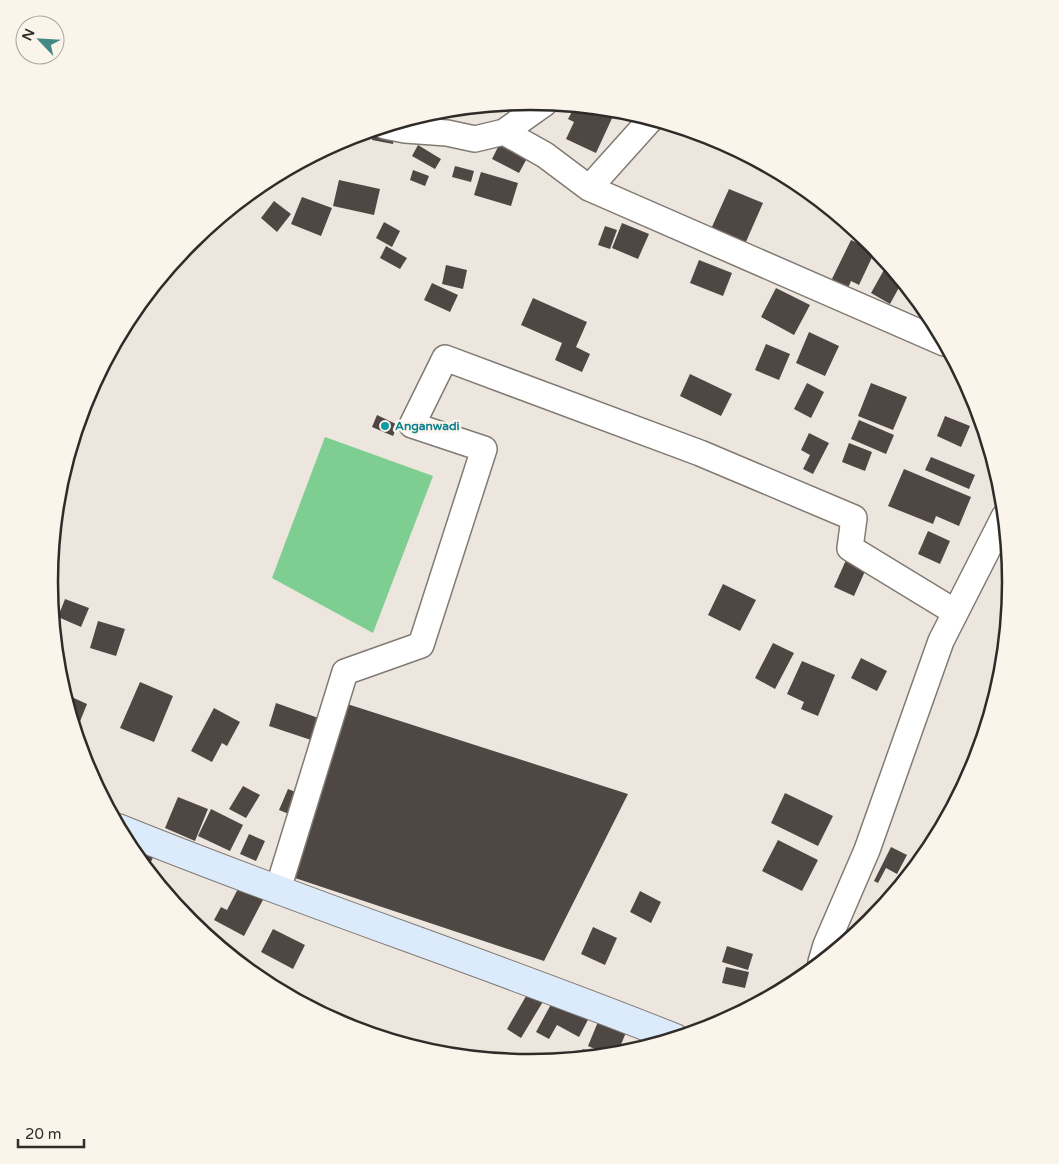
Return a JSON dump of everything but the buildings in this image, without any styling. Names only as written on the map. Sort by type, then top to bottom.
[{"type":"street","points":[[398,129],[447,133],[475,139],[504,132],[535,110]]},
{"type":"street","points":[[589,188],[646,125]]},
{"type":"street","points":[[504,132],[545,155],[589,188],[933,338]]},
{"type":"street","points":[[278,889],[345,672],[421,645],[484,449],[412,425],[445,358],[700,453],[854,518],[850,548],[955,612]]},
{"type":"street","points":[[827,948],[867,850],[941,641],[998,531]]},
{"type":"street","points":[[130,833],[207,864],[488,966],[665,1034]]},
{"type":"green space","points":[[325,437],[433,476],[373,633],[272,578]]},
{"type":"place","name":"Anganwadi","points":[[385,426]]}]
